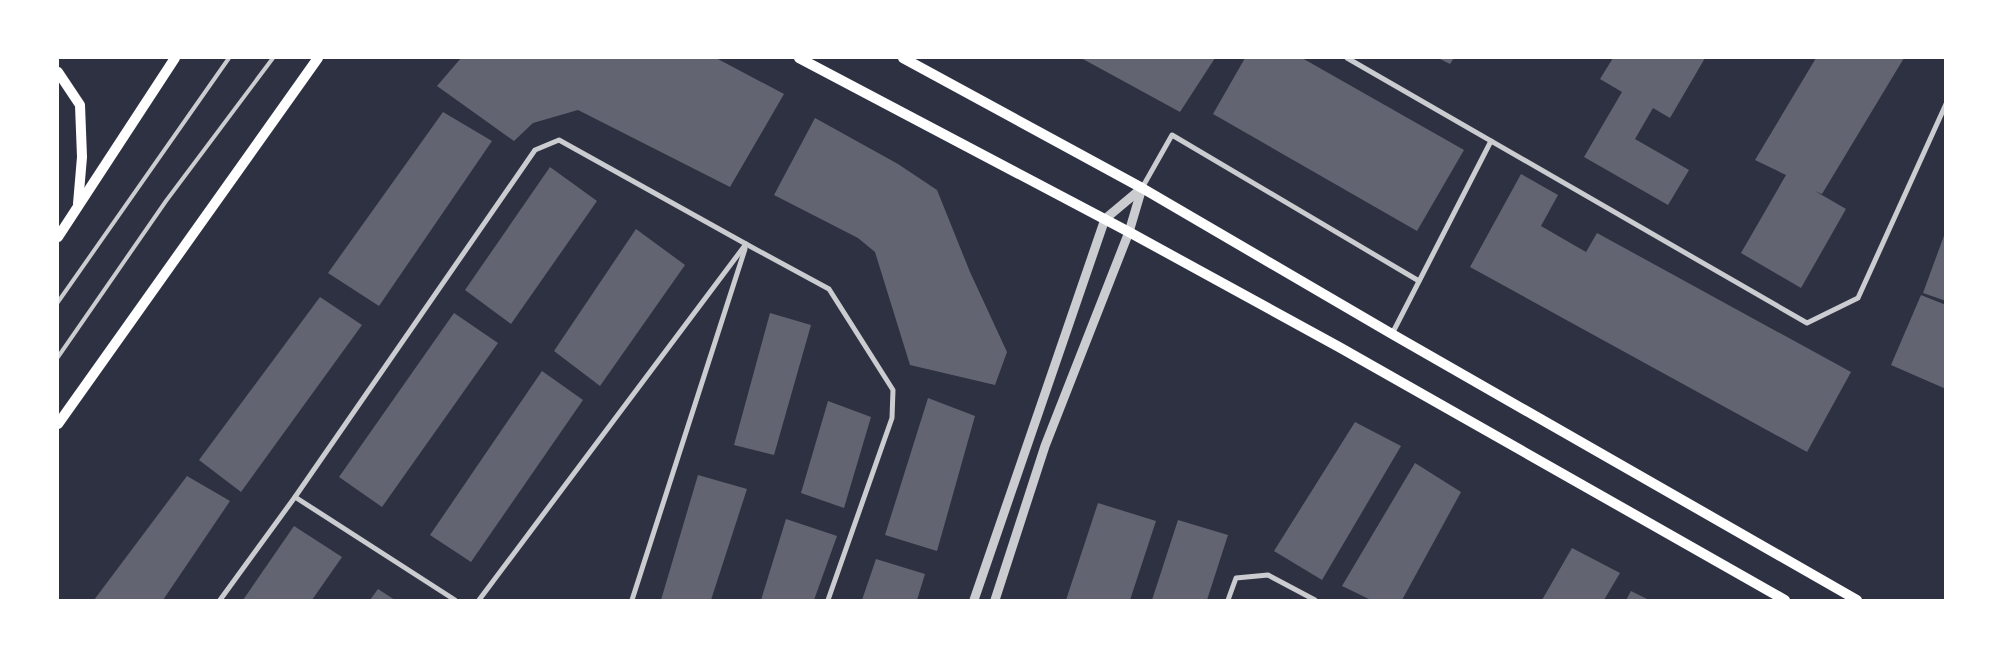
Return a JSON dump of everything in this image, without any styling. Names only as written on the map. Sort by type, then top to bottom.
[{"type":"main road","points":[[58,237],[174,58]]},
{"type":"main road","points":[[58,424],[318,58]]},
{"type":"main road","points":[[799,58],[1105,219],[1339,347],[1785,600]]},
{"type":"main road","points":[[903,58],[1142,188],[1392,334],[1857,600]]},
{"type":"main road","points":[[58,72],[80,105],[82,157],[78,206]]},
{"type":"street","points":[[1348,58],[1807,323],[1858,298],[1946,104]]},
{"type":"street","points":[[995,600],[1045,446],[1129,232],[1142,188],[1172,135],[1419,281]]},
{"type":"street","points":[[220,600],[295,496],[535,150],[560,140],[829,288],[894,390],[892,418],[828,600]]},
{"type":"street","points":[[1392,334],[1491,140]]},
{"type":"street","points":[[974,600],[1105,219],[1142,188]]},
{"type":"street","points":[[479,600],[746,244]]},
{"type":"street","points":[[632,600],[746,244]]},
{"type":"street","points":[[295,496],[455,600]]},
{"type":"street","points":[[1228,600],[1236,578],[1268,575],[1315,600]]},
{"type":"lane","points":[[58,302],[228,58]]},
{"type":"lane","points":[[58,357],[166,201],[273,58]]},
{"type":"building","points":[[461,58],[716,58],[784,94],[730,187],[578,110],[533,123],[514,141],[437,86]]},
{"type":"building","points":[[1081,58],[1215,58],[1180,112]]},
{"type":"building","points":[[1245,58],[1302,58],[1464,150],[1417,231],[1213,114]]},
{"type":"building","points":[[1438,58],[1454,58],[1450,64]]},
{"type":"building","points":[[1613,58],[1705,58],[1670,118],[1653,108],[1635,139],[1689,170],[1668,205],[1584,157],[1622,92],[1600,79]]},
{"type":"building","points":[[1816,58],[1904,58],[1822,194],[1815,191],[1846,209],[1801,288],[1741,253],[1786,175],[1755,160]]},
{"type":"building","points":[[443,112],[492,141],[379,306],[328,273]]},
{"type":"building","points":[[815,118],[898,164],[937,190],[970,272],[1007,352],[995,385],[910,365],[875,252],[858,238],[774,195]]},
{"type":"building","points":[[550,167],[597,201],[511,324],[465,290]]},
{"type":"building","points":[[1521,174],[1558,195],[1541,226],[1586,252],[1597,233],[1851,372],[1807,452],[1470,267]]},
{"type":"building","points":[[636,229],[685,265],[600,386],[554,351]]},
{"type":"building","points":[[1946,233],[1946,301],[1923,293]]},
{"type":"building","points":[[1921,295],[1946,305],[1946,389],[1891,365]]},
{"type":"building","points":[[320,297],[362,325],[241,492],[199,460]]},
{"type":"building","points":[[454,313],[498,343],[382,507],[339,477]]},
{"type":"building","points":[[770,313],[811,325],[774,455],[734,445]]},
{"type":"building","points":[[542,371],[583,400],[471,562],[430,535]]},
{"type":"building","points":[[928,398],[975,416],[937,551],[885,535]]},
{"type":"building","points":[[828,401],[871,417],[844,508],[801,493]]},
{"type":"building","points":[[1355,422],[1401,446],[1322,580],[1274,551]]},
{"type":"building","points":[[1415,463],[1461,492],[1402,600],[1371,600],[1342,586]]},
{"type":"building","points":[[698,475],[747,489],[711,600],[661,600]]},
{"type":"building","points":[[187,476],[230,501],[163,600],[94,600]]},
{"type":"building","points":[[1098,503],[1156,521],[1130,600],[1066,600]]},
{"type":"building","points":[[786,519],[837,536],[814,600],[761,600]]},
{"type":"building","points":[[1178,520],[1228,535],[1207,600],[1152,600]]},
{"type":"building","points":[[294,526],[342,557],[312,600],[243,600]]},
{"type":"building","points":[[1572,548],[1620,573],[1604,600],[1542,600]]},
{"type":"building","points":[[876,559],[925,574],[917,600],[862,600]]},
{"type":"building","points":[[378,589],[395,600],[370,600]]},
{"type":"building","points":[[1631,591],[1649,600],[1626,600]]}]
